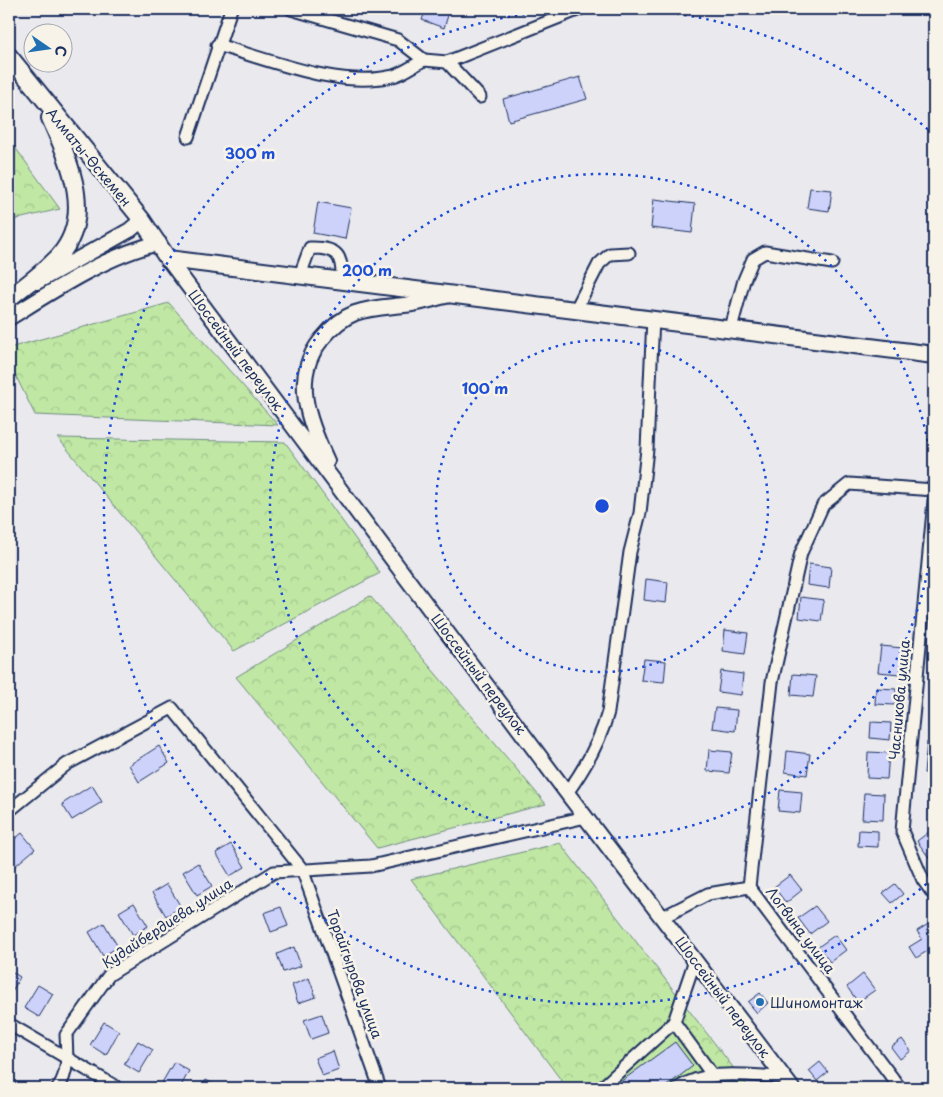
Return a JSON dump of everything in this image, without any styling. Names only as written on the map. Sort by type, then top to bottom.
[{"type":"highway","name":"Алматы-Өскемен","points":[[9,56],[42,100],[142,220],[168,259]]},
{"type":"highway","points":[[10,298],[58,256],[71,237],[76,217],[74,176],[42,100]]},
{"type":"highway","points":[[168,259],[653,318],[934,355]]},
{"type":"main road","points":[[10,298],[130,230],[142,220]]},
{"type":"main road","points":[[9,318],[66,284],[138,248],[158,243]]},
{"type":"main road","name":"Шоссейный переулок","points":[[168,259],[567,793],[792,1088]]},
{"type":"main road","points":[[339,487],[311,426],[305,402],[304,382],[308,363],[318,343],[332,327],[353,314],[377,307],[406,305],[453,295]]},
{"type":"street","points":[[188,137],[231,9]]},
{"type":"street","points":[[290,9],[398,40],[424,60]]},
{"type":"street","points":[[218,45],[327,76],[370,79],[395,75],[424,60],[447,62],[580,9]]},
{"type":"street","points":[[447,62],[480,97]]},
{"type":"street","points":[[300,275],[310,248],[319,248],[335,252],[342,262],[342,281]]},
{"type":"street","points":[[731,328],[744,280],[753,259],[765,252],[832,263]]},
{"type":"street","points":[[576,309],[599,264],[610,254],[628,253]]},
{"type":"street","points":[[567,793],[587,762],[603,729],[608,712],[630,552],[640,513],[646,449],[653,318]]},
{"type":"street","points":[[663,917],[708,894],[749,887],[772,682],[801,553],[823,505],[849,484],[934,490]]},
{"type":"street","name":"Часникова улица","points":[[934,501],[902,831],[923,880],[934,895]]},
{"type":"street","name":"Торайгырова улица","points":[[9,811],[67,764],[172,708],[302,869],[380,1088]]},
{"type":"street","name":"Кудайбердиева улица","points":[[58,1088],[64,1080],[68,1060],[66,1035],[109,974],[274,872],[371,866],[586,817]]},
{"type":"street","name":"Логвина улица","points":[[749,887],[900,1088]]},
{"type":"street","points":[[601,1088],[674,1022],[695,960]]},
{"type":"street","points":[[674,1022],[713,1076]]},
{"type":"street","points":[[9,1024],[118,1088]]},
{"type":"street","points":[[678,1088],[685,1083],[713,1076],[783,1077]]},
{"type":"green space","points":[[9,139],[60,209],[9,221]]},
{"type":"green space","points":[[169,303],[278,425],[35,415],[9,362],[9,348]]},
{"type":"green space","points":[[58,438],[285,442],[380,573],[234,651]]},
{"type":"green space","points":[[370,596],[546,804],[377,848],[236,677]]},
{"type":"green space","points":[[560,843],[749,1088],[567,1088],[411,879]]},
{"type":"building","points":[[426,9],[450,9],[444,28],[422,20]]},
{"type":"building","points":[[580,77],[587,99],[509,121],[503,99]]},
{"type":"building","points":[[810,188],[832,190],[829,211],[807,208]]},
{"type":"building","points":[[654,199],[695,204],[692,233],[651,228]]},
{"type":"building","points":[[318,202],[351,208],[345,239],[313,233]]},
{"type":"building","points":[[809,564],[831,567],[829,588],[807,585]]},
{"type":"building","points":[[646,579],[668,582],[666,603],[644,600]]},
{"type":"building","points":[[801,597],[824,600],[821,621],[799,618]]},
{"type":"building","points":[[725,630],[748,633],[745,654],[723,651]]},
{"type":"building","points":[[881,646],[903,648],[900,674],[878,672]]},
{"type":"building","points":[[644,659],[666,661],[664,682],[641,680]]},
{"type":"building","points":[[721,671],[743,674],[741,695],[718,692]]},
{"type":"building","points":[[793,674],[816,676],[813,697],[791,695]]},
{"type":"building","points":[[876,688],[896,689],[895,705],[875,704]]},
{"type":"building","points":[[715,708],[737,710],[735,731],[712,728]]},
{"type":"building","points":[[871,722],[891,723],[890,740],[870,738]]},
{"type":"building","points":[[927,742],[934,742],[934,774],[924,773]]},
{"type":"building","points":[[159,746],[169,763],[139,782],[129,765]]},
{"type":"building","points":[[709,750],[732,752],[729,773],[707,771]]},
{"type":"building","points":[[787,751],[810,754],[807,775],[785,772]]},
{"type":"building","points":[[868,752],[889,753],[887,779],[867,778]]},
{"type":"building","points":[[92,785],[102,802],[72,820],[62,804]]},
{"type":"building","points":[[780,790],[802,792],[800,813],[778,811]]},
{"type":"building","points":[[864,793],[884,794],[883,820],[862,819]]},
{"type":"building","points":[[933,829],[934,857],[930,859],[917,841]]},
{"type":"building","points":[[859,830],[878,831],[878,847],[858,846]]},
{"type":"building","points":[[22,833],[35,849],[9,871],[9,844]]},
{"type":"building","points":[[231,844],[245,867],[230,876],[216,853]]},
{"type":"building","points":[[198,863],[212,886],[197,895],[183,872]]},
{"type":"building","points":[[790,875],[802,890],[786,903],[774,887]]},
{"type":"building","points":[[167,884],[181,907],[166,916],[152,893]]},
{"type":"building","points":[[895,884],[903,894],[892,903],[883,893]]},
{"type":"building","points":[[134,903],[148,926],[133,935],[119,912]]},
{"type":"building","points":[[815,906],[827,921],[810,934],[798,918]]},
{"type":"building","points":[[281,907],[288,926],[271,932],[264,913]]},
{"type":"building","points":[[104,923],[118,947],[103,956],[89,932]]},
{"type":"building","points":[[930,923],[934,930],[934,947],[916,958],[909,947],[922,939],[917,931]]},
{"type":"building","points":[[835,935],[846,950],[830,962],[818,947]]},
{"type":"building","points":[[294,947],[301,966],[283,972],[277,954]]},
{"type":"building","points":[[9,970],[20,977],[9,997]]},
{"type":"building","points":[[863,974],[875,990],[858,1002],[847,987]]},
{"type":"building","points":[[309,978],[316,997],[298,1003],[292,985]]},
{"type":"building","points":[[38,985],[53,994],[39,1017],[24,1008]]},
{"type":"building","points":[[760,993],[768,1003],[757,1013],[748,1002]]},
{"type":"building","points":[[322,1014],[328,1033],[311,1039],[304,1020]]},
{"type":"building","points":[[104,1022],[119,1031],[106,1055],[90,1045]]},
{"type":"building","points":[[902,1039],[911,1051],[900,1059],[891,1047]]},
{"type":"building","points":[[138,1041],[153,1050],[139,1073],[124,1064]]},
{"type":"building","points":[[675,1042],[693,1066],[664,1088],[612,1088]]},
{"type":"building","points":[[333,1051],[339,1070],[322,1076],[315,1058]]},
{"type":"building","points":[[174,1062],[189,1071],[180,1088],[160,1086]]},
{"type":"building","points":[[820,1062],[828,1072],[817,1081],[809,1071]]},
{"type":"building","points":[[206,1080],[221,1088],[201,1088]]},
{"type":"place","name":"Шиномонтаж","points":[[760,1002]]}]
